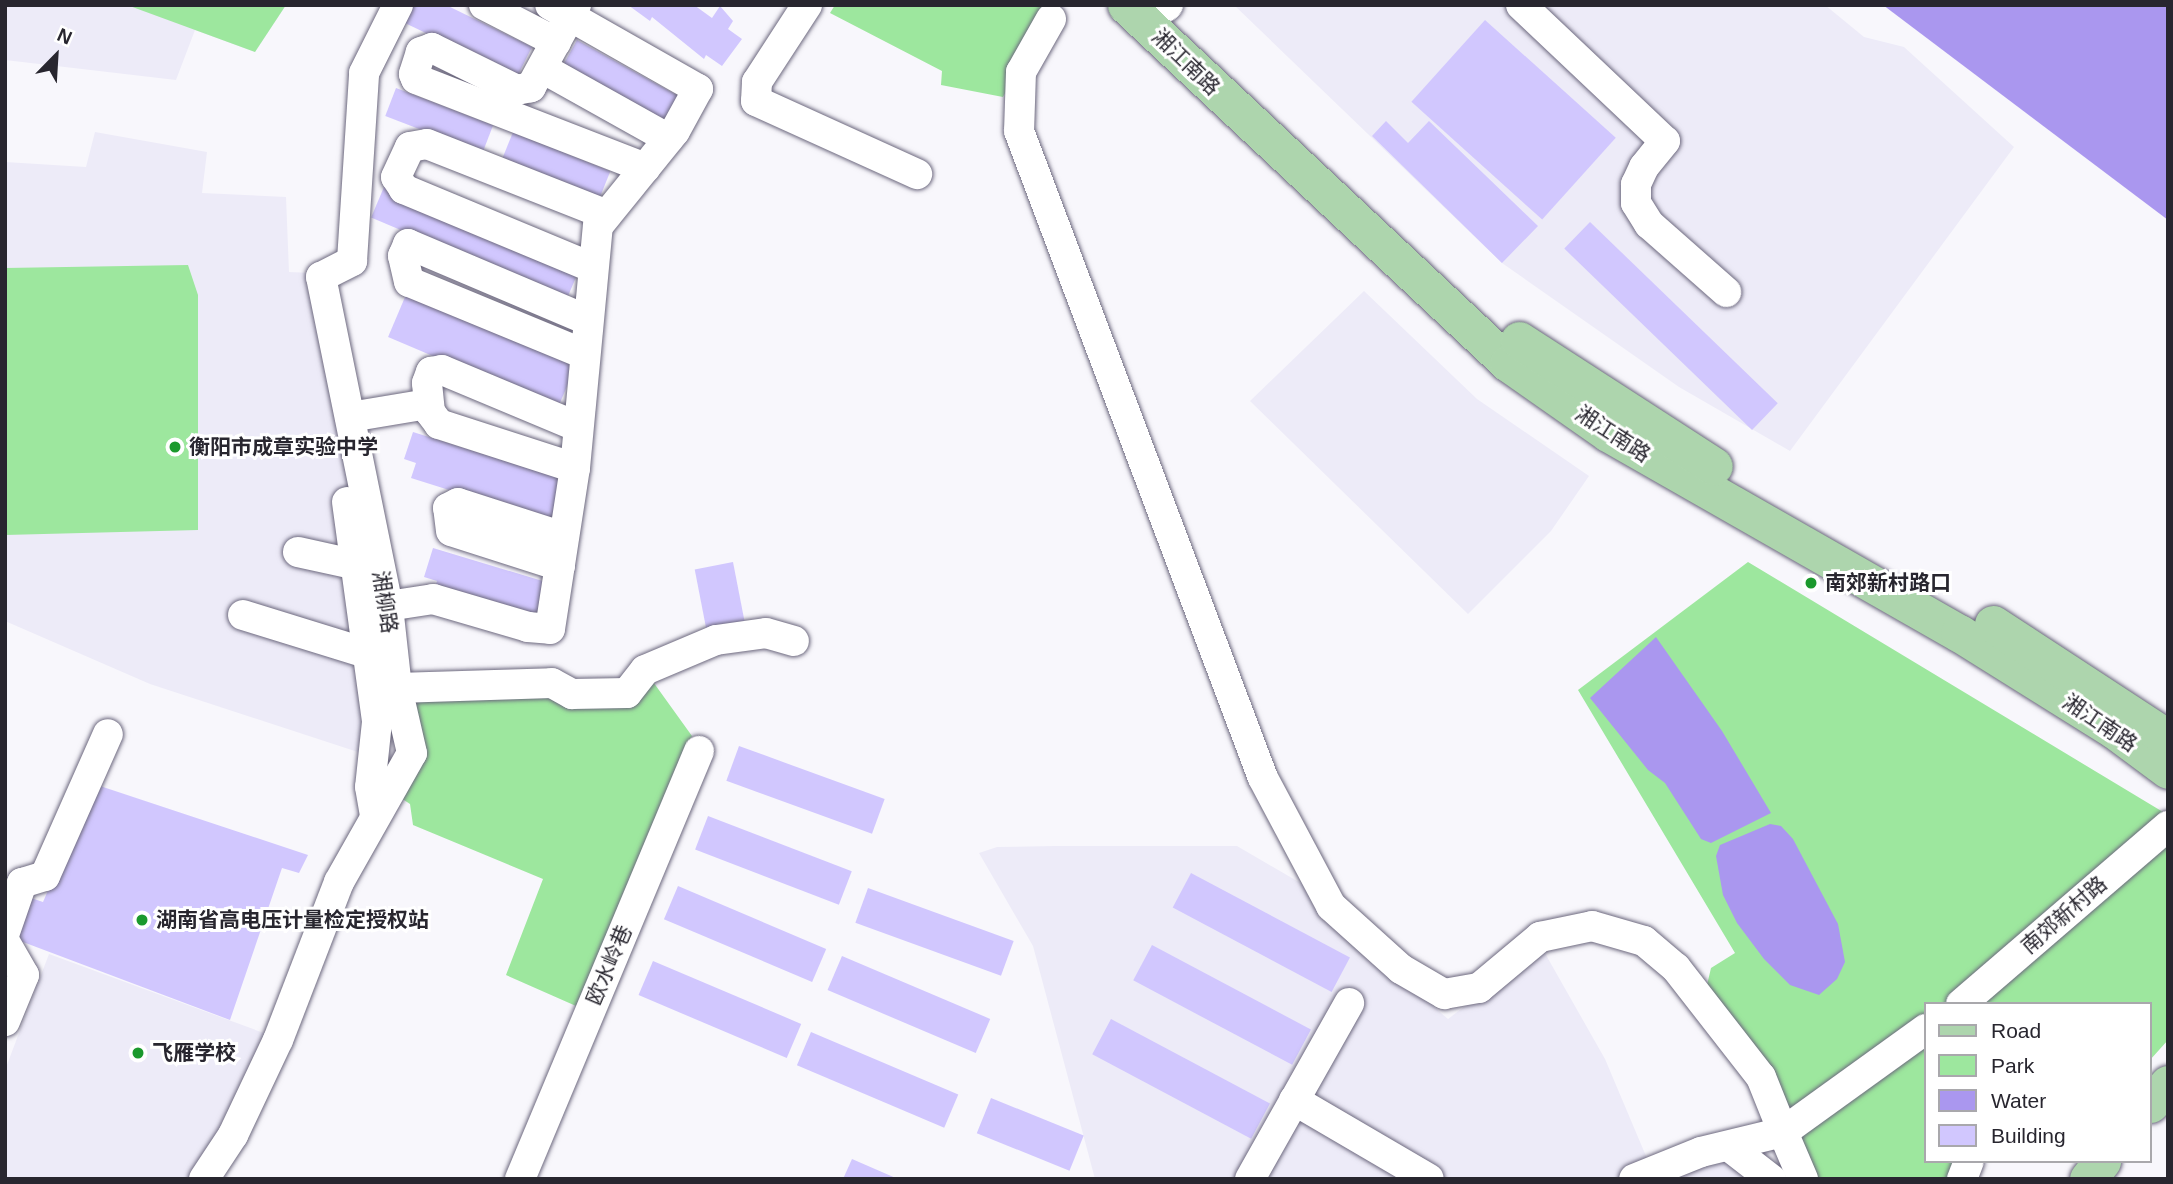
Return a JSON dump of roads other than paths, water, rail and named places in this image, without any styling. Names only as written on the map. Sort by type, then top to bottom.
[{"type":"main road","name":"湘江南路","points":[[1126,5],[1508,363],[1608,433],[1959,633],[2114,730],[2168,770]]},
{"type":"main road","name":"湘江南路","points":[[1166,6],[1449,280],[1520,340],[1679,446],[1969,609],[2119,702],[2168,739]]},
{"type":"main road","points":[[2152,1102],[2168,1084]]},
{"type":"main road","points":[[2088,1179],[2100,1163]]},
{"type":"street","name":"湘柳路","points":[[204,1179],[233,1135],[278,1040],[339,882],[375,814],[400,780],[412,753],[397,688],[388,606],[321,277],[352,261],[364,73],[398,5]]},
{"type":"street","points":[[388,606],[433,599],[550,629],[575,468],[591,267],[598,226],[669,139],[698,89],[563,17],[484,5]]},
{"type":"street","points":[[807,5],[757,82],[756,101],[917,174]]},
{"type":"street","points":[[1521,5],[1665,141],[1644,167],[1636,184],[1636,203],[1649,224],[1726,292]]},
{"type":"street","points":[[563,17],[542,68],[531,87],[517,90],[426,48],[414,74],[416,79],[645,168]]},
{"type":"street","points":[[1051,19],[1021,72],[1019,131],[1263,778],[1331,906],[1401,969],[1444,994],[1479,988],[1540,937],[1591,926],[1644,941],[1676,968],[1760,1077],[1803,1179]]},
{"type":"street","points":[[542,68],[669,139]]},
{"type":"street","points":[[591,267],[404,189],[396,177],[410,147],[426,144],[607,215]]},
{"type":"street","points":[[584,354],[409,282],[403,256],[408,244],[587,320]]},
{"type":"street","points":[[323,359],[357,565],[377,722],[370,787],[375,814]]},
{"type":"street","points":[[575,468],[439,424],[428,404],[427,383],[431,372],[442,370],[578,427]]},
{"type":"street","points":[[349,417],[428,404]]},
{"type":"street","points":[[560,566],[451,531],[448,508],[458,503],[564,537]]},
{"type":"street","points":[[298,552],[357,565]]},
{"type":"street","points":[[243,615],[369,654]]},
{"type":"street","points":[[397,688],[552,682],[572,695],[628,693],[645,670],[679,652],[716,640],[766,633],[794,641]]},
{"type":"street","points":[[5,932],[22,883],[45,876],[108,734]]},
{"type":"street","name":"欧水岭巷","points":[[520,1179],[699,751]]},
{"type":"street","name":"南郊新村路","points":[[1963,1002],[2168,826]]},
{"type":"street","points":[[5,942],[24,975],[5,1021]]},
{"type":"street","points":[[1250,1179],[1349,1003]]},
{"type":"street","points":[[1634,1179],[1701,1152],[1731,1148],[1783,1132],[1924,1030]]},
{"type":"street","points":[[1294,1100],[1429,1179]]},
{"type":"street","points":[[1731,1148],[1771,1179]]},
{"type":"water","points":[[1883,5],[2168,5],[2168,220]]},
{"type":"water","points":[[1656,637],[1722,731],[1771,813],[1711,843],[1701,839],[1665,783],[1648,770],[1590,698]]},
{"type":"water","points":[[1770,824],[1781,826],[1793,839],[1838,924],[1845,962],[1837,979],[1819,995],[1790,985],[1764,959],[1737,923],[1723,895],[1716,856],[1720,845]]},
{"type":"place","name":"衡阳市成章实验中学","points":[[175,447]]},
{"type":"place","name":"南郊新村路口","points":[[1811,583]]},
{"type":"place","name":"湖南省高电压计量检定授权站","points":[[142,920]]},
{"type":"place","name":"飞雁学校","points":[[138,1053]]}]
